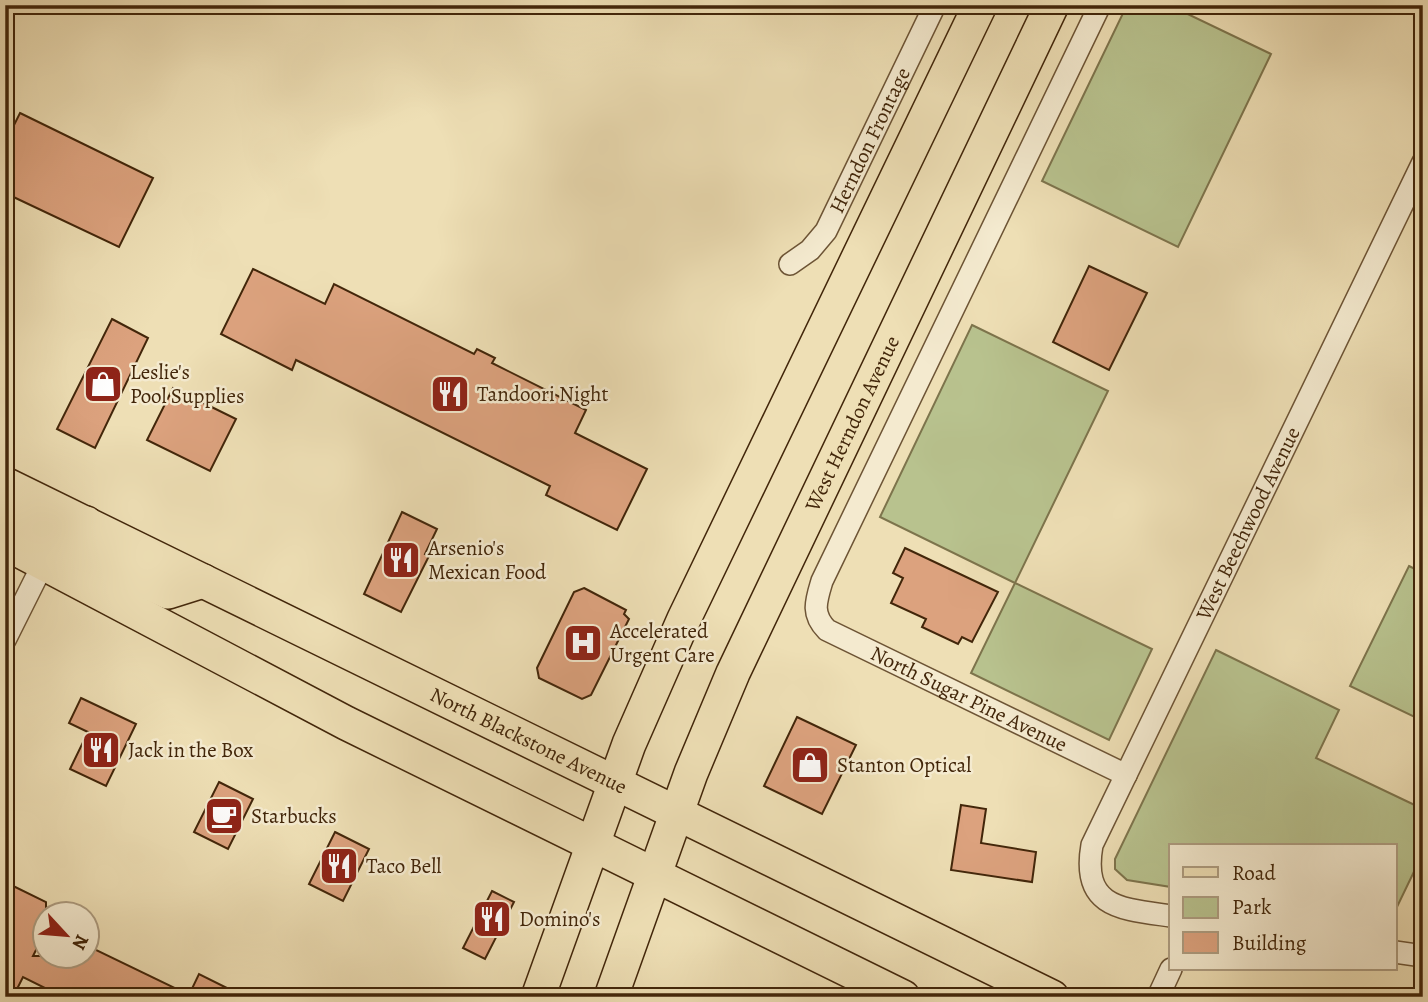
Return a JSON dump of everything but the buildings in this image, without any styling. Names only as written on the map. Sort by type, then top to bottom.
[{"type":"main road","points":[[538,997],[615,785],[684,619],[980,5]]},
{"type":"main road","name":"West Herndon Avenue","points":[[611,997],[706,734],[763,605],[1052,5]]},
{"type":"main road","name":"North Blackstone Avenue","points":[[5,484],[1052,997]]},
{"type":"main road","points":[[5,514],[41,530],[64,531],[86,523]]},
{"type":"main road","points":[[5,542],[309,704],[598,830],[660,861],[903,997]]},
{"type":"main road","points":[[44,562],[53,552],[73,550],[168,592],[203,582]]},
{"type":"street","name":"Herndon Frontage","points":[[790,264],[810,250],[826,231],[935,5]]},
{"type":"street","name":"West Herndon Avenue","points":[[816,619],[815,604],[822,581],[1100,5]]},
{"type":"street","name":"West Beechwood Avenue","points":[[1169,916],[1116,907],[1101,899],[1093,886],[1088,864],[1092,845],[1423,162]]},
{"type":"street","points":[[5,640],[44,562]]},
{"type":"street","name":"North Sugar Pine Avenue","points":[[816,619],[827,629],[1126,775]]},
{"type":"street","points":[[1158,997],[1171,970]]},
{"type":"green space","points":[[1127,5],[1169,5],[1271,54],[1178,247],[1042,181]]},
{"type":"green space","points":[[972,325],[1108,391],[1015,583],[880,517]]},
{"type":"green space","points":[[1409,566],[1423,573],[1423,721],[1350,686]]},
{"type":"green space","points":[[1015,583],[1152,649],[1109,740],[971,673]]},
{"type":"green space","points":[[1216,650],[1339,710],[1316,758],[1423,809],[1423,853],[1396,909],[1396,844],[1169,844],[1169,887],[1127,880],[1115,869],[1115,859]]},
{"type":"place","name":"Leslie's Pool Supplies","points":[[103,384]]},
{"type":"place","name":"Tandoori Night","points":[[450,394]]},
{"type":"place","name":"Arsenio's Mexican Food","points":[[401,560]]},
{"type":"place","name":"Accelerated Urgent Care","points":[[583,643]]},
{"type":"place","name":"Jack in the Box","points":[[101,750]]},
{"type":"place","name":"Stanton Optical","points":[[810,765]]},
{"type":"place","name":"Starbucks","points":[[224,816]]},
{"type":"place","name":"Taco Bell","points":[[339,866]]},
{"type":"place","name":"Domino's","points":[[492,919]]}]
